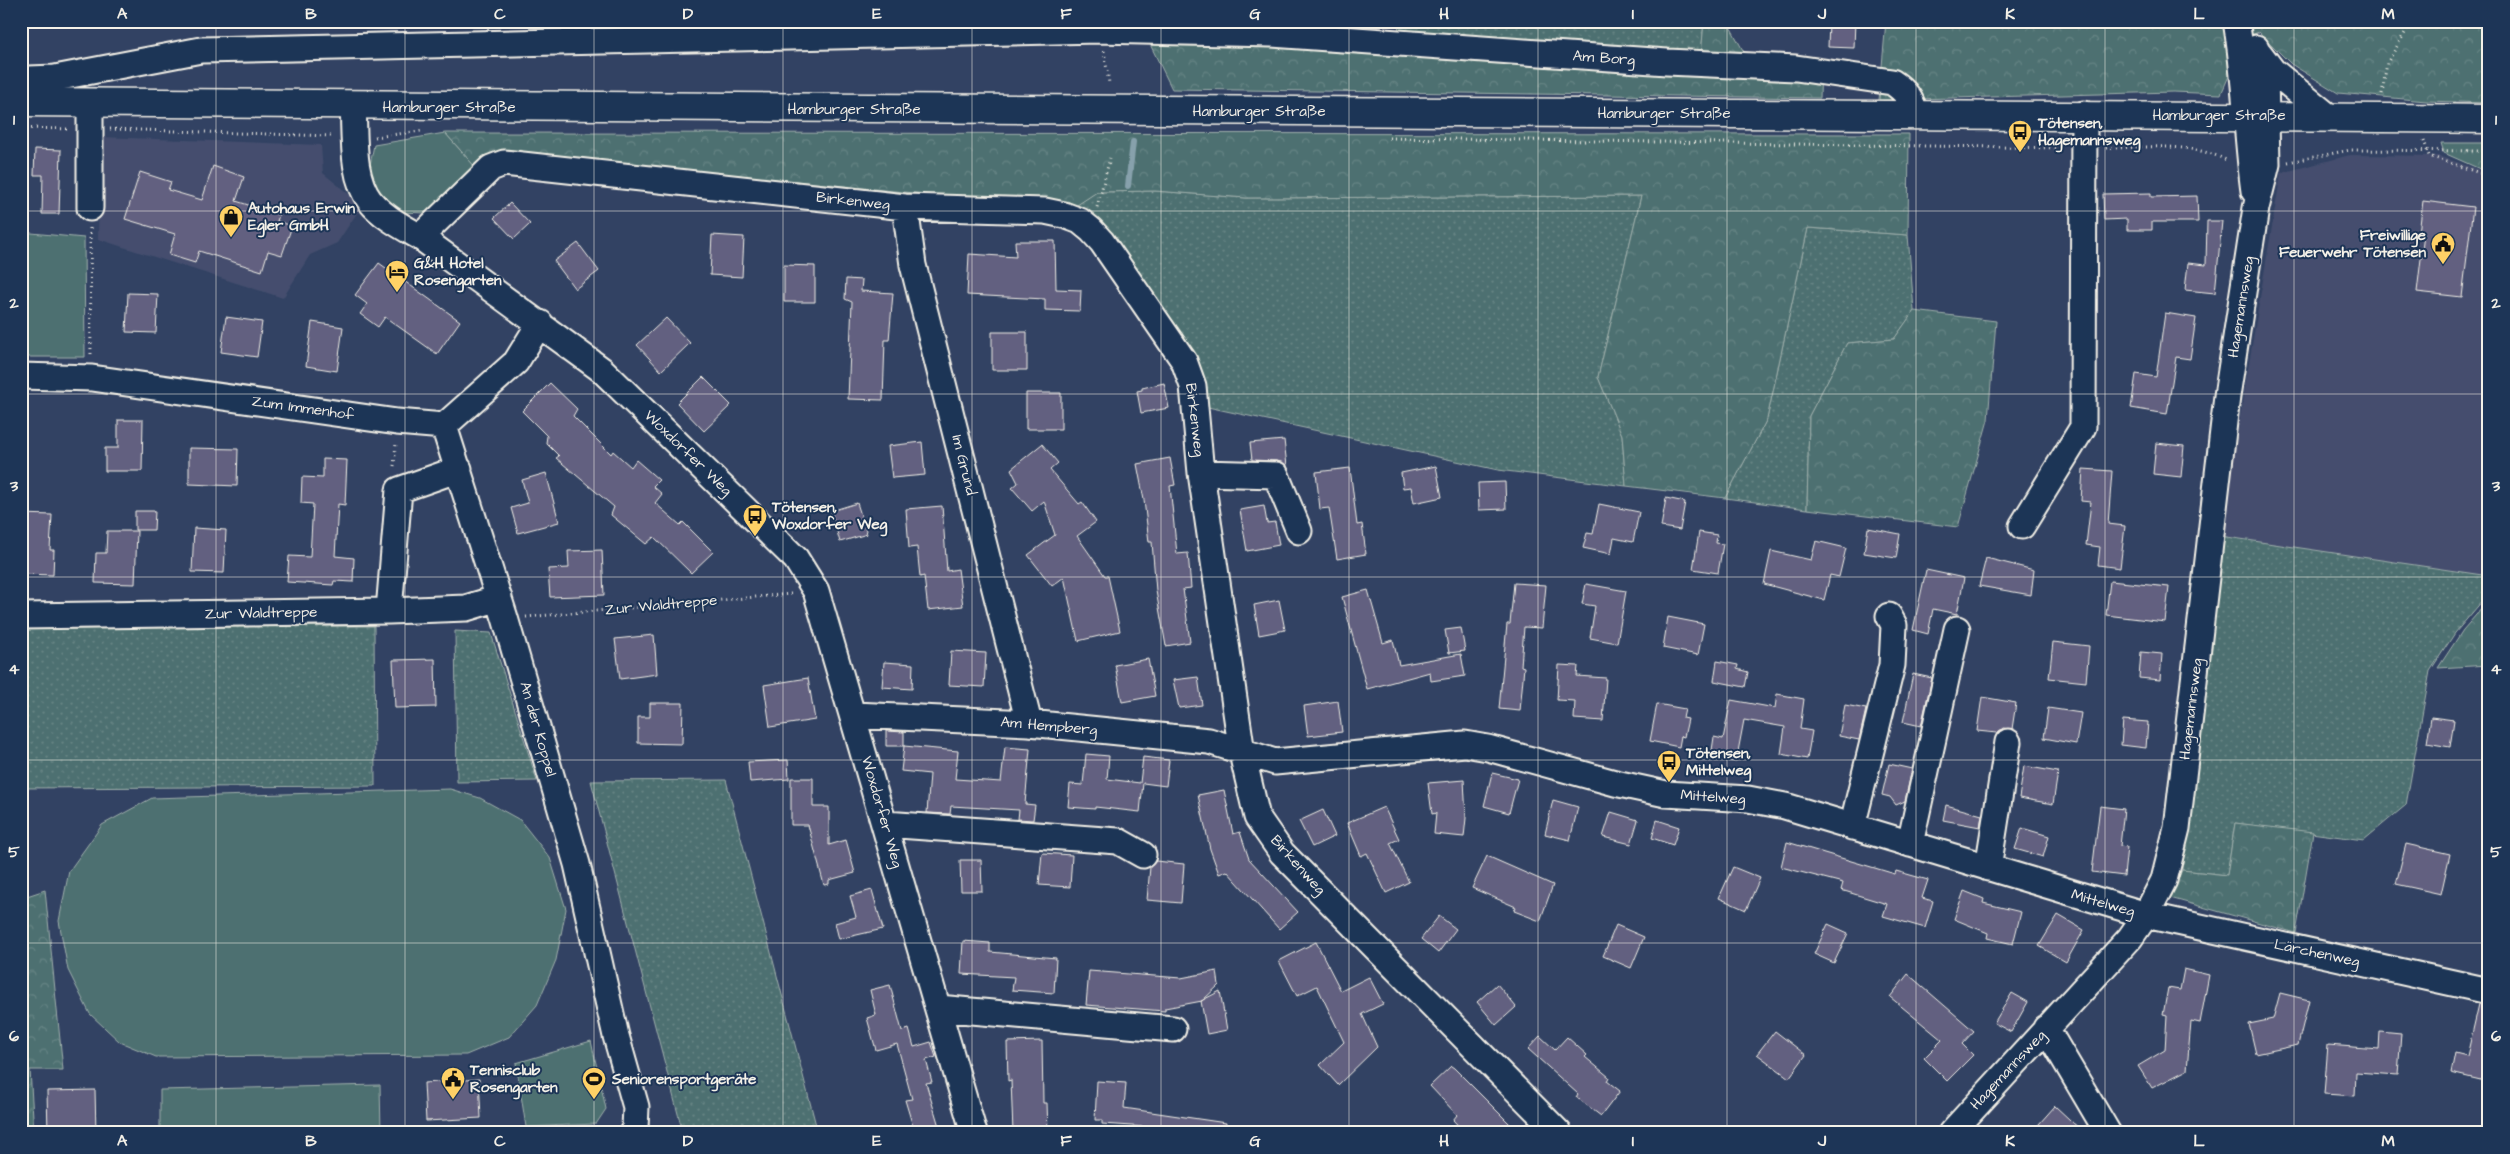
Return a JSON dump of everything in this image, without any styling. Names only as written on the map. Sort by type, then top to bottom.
[{"type":"main road","name":"Hamburger Straße","points":[[25,102],[90,116],[353,106],[1916,115],[2256,115],[2489,119]]},
{"type":"street","points":[[2237,21],[2273,71],[2328,116]]},
{"type":"street","points":[[2237,21],[2242,54],[2256,115]]},
{"type":"street","name":"Am Borg","points":[[257,48],[1097,26],[1273,28],[1666,62],[1796,68],[1892,82],[1902,88],[1911,98],[1916,115]]},
{"type":"street","name":"Hamburger Straße","points":[[25,102],[29,79],[54,78],[201,50],[257,48]]},
{"type":"street","points":[[2256,48],[2265,75],[2256,115]]},
{"type":"street","name":"Woxdorfer Weg","points":[[353,106],[357,171],[369,200],[388,218],[420,237],[602,370],[766,527],[796,558],[816,591],[854,715],[974,1133]]},
{"type":"street","points":[[2022,526],[2083,427],[2084,114]]},
{"type":"street","name":"Hagemannsweg","points":[[1951,1133],[2130,938],[2146,915],[2164,880],[2177,828],[2227,396],[2256,208],[2258,164],[2256,115]]},
{"type":"street","points":[[90,116],[90,208]]},
{"type":"street","name":"Birkenweg","points":[[420,237],[491,168],[504,163],[905,207],[1045,211],[1072,218],[1091,230],[1102,242],[1184,362],[1193,386],[1202,472],[1242,753],[1258,817],[1282,853],[1558,1133]]},
{"type":"street","name":"Im Grund","points":[[905,207],[913,265],[1029,723]]},
{"type":"street","points":[[444,426],[516,362],[540,323]]},
{"type":"street","name":"Zum Immenhof","points":[[21,376],[92,378],[397,422],[444,426]]},
{"type":"street","name":"An der Koppel","points":[[444,426],[502,608],[577,864],[616,1036],[636,1107],[635,1128],[632,1133]]},
{"type":"street","points":[[389,611],[399,490],[459,469]]},
{"type":"street","points":[[1202,472],[1276,474],[1299,531]]},
{"type":"street","name":"Zur Waldtreppe","points":[[21,616],[502,608]]},
{"type":"street","points":[[1852,827],[1892,665],[1894,624],[1889,616]]},
{"type":"street","points":[[1910,844],[1957,629]]},
{"type":"street","name":"Am Hempberg","points":[[854,715],[1029,723],[1209,741],[1242,753]]},
{"type":"street","points":[[1988,868],[2008,742]]},
{"type":"street","name":"Mittelweg","points":[[1242,753],[1275,762],[1465,744],[1488,748],[1615,783],[1666,794],[1748,799],[1785,806],[2146,915]]},
{"type":"street","points":[[885,824],[1118,841],[1143,854]]},
{"type":"street","name":"Lärchenweg","points":[[2146,915],[2489,991]]},
{"type":"street","points":[[938,1008],[1173,1029]]},
{"type":"street","points":[[2046,1028],[2108,1133]]},
{"type":"path","points":[[2378,117],[2386,64],[2412,21]]},
{"type":"path","points":[[1097,26],[1110,83]]},
{"type":"path","points":[[21,128],[90,116],[355,137]]},
{"type":"path","points":[[2028,148],[2182,147],[2201,150],[2235,163],[2258,164],[2280,164],[2350,150],[2489,151]]},
{"type":"path","points":[[2427,151],[2429,156],[2489,176]]},
{"type":"path","points":[[1091,230],[1110,158]]},
{"type":"path","points":[[90,208],[92,378]]},
{"type":"path","name":"Zur Waldtreppe","points":[[502,608],[816,591]]},
{"type":"shaded area","points":[[100,137],[321,145],[323,173],[351,196],[359,210],[337,243],[310,255],[283,298],[98,239]]},
{"type":"shaded area","points":[[2350,155],[2439,156],[2489,173],[2489,576],[2220,536],[2281,173]]},
{"type":"green space","points":[[1399,21],[1704,21],[1701,57],[1398,34]]},
{"type":"green space","points":[[1704,21],[1727,21],[1745,54],[1821,59],[1820,98],[1172,89],[1144,32],[1701,56]]},
{"type":"green space","points":[[1886,21],[2489,21],[2489,103],[2426,101],[2338,93],[2291,64],[2259,32],[2225,44],[2233,67],[2221,94],[2173,92],[1879,100]]},
{"type":"green space","points":[[445,133],[1909,134],[1908,235],[1808,228],[1767,419],[1725,498],[1626,486],[1622,435],[1598,377],[1641,196],[1246,198],[1155,191],[1097,192],[1071,209],[509,152],[476,168]]},
{"type":"green space","points":[[445,133],[476,168],[428,213],[402,212],[380,198],[369,170],[374,145]]},
{"type":"green space","points":[[2441,143],[2489,143],[2489,173],[2444,153]]},
{"type":"green space","points":[[1155,191],[1246,198],[1641,196],[1598,377],[1622,435],[1626,486],[1498,470],[1203,406],[1071,209],[1096,192]]},
{"type":"green space","points":[[1808,228],[1908,235],[1914,311],[1894,339],[1847,343],[1809,416],[1807,509],[1725,498],[1767,419]]},
{"type":"green space","points":[[21,232],[84,238],[85,357],[21,357]]},
{"type":"green space","points":[[1914,311],[1996,321],[1988,420],[1958,527],[1807,509],[1809,416],[1847,343],[1894,339]]},
{"type":"green space","points":[[2220,536],[2489,576],[2489,593],[2455,633],[2430,671],[2406,805],[2364,840],[2235,823],[2227,875],[2182,870]]},
{"type":"green space","points":[[2489,600],[2489,665],[2438,668],[2463,630]]},
{"type":"green space","points":[[374,626],[375,786],[21,788],[21,627]]},
{"type":"green space","points":[[455,631],[491,633],[537,781],[457,782]]},
{"type":"green space","points":[[726,780],[818,1133],[683,1133],[591,781]]},
{"type":"green space","points":[[450,789],[480,798],[520,820],[550,858],[566,909],[556,960],[537,1005],[509,1037],[466,1055],[156,1057],[120,1042],[90,1014],[68,970],[59,921],[69,871],[102,825],[152,798]]},
{"type":"green space","points":[[2235,823],[2313,832],[2296,933],[2170,898],[2182,870],[2227,875]]},
{"type":"green space","points":[[45,890],[63,1070],[30,1070],[34,1133],[21,1133],[21,898]]},
{"type":"green space","points":[[591,1041],[606,1109],[596,1124],[526,1127],[516,1063]]},
{"type":"green space","points":[[380,1085],[381,1133],[160,1133],[160,1090]]},
{"type":"building","points":[[1840,21],[1855,21],[1854,48],[1828,47],[1829,23],[1840,23]]},
{"type":"building","points":[[35,149],[61,150],[59,214],[42,214],[43,175],[34,175]]},
{"type":"building","points":[[213,166],[244,177],[236,201],[279,215],[277,221],[292,226],[282,255],[268,251],[262,271],[199,251],[195,263],[169,255],[175,234],[125,219],[140,172],[171,182],[168,190],[202,200]]},
{"type":"building","points":[[2151,193],[2151,197],[2197,196],[2198,222],[2152,222],[2152,230],[2127,230],[2127,219],[2104,220],[2103,194]]},
{"type":"building","name":"Freiwillige Feuerwehr Tötensen","points":[[2423,201],[2473,207],[2462,297],[2417,292],[2424,234],[2419,233]]},
{"type":"building","points":[[510,203],[530,224],[514,239],[494,218]]},
{"type":"building","points":[[2207,221],[2222,221],[2215,293],[2185,290],[2188,263],[2206,265]]},
{"type":"building","points":[[712,235],[744,237],[742,277],[710,275]]},
{"type":"building","points":[[1015,241],[1055,241],[1056,289],[1081,290],[1080,311],[1045,310],[1045,299],[967,295],[969,254],[1016,257]]},
{"type":"building","points":[[578,243],[599,271],[575,289],[554,261]]},
{"type":"building","points":[[379,263],[460,321],[437,354],[385,317],[378,327],[360,314],[367,304],[355,295]]},
{"type":"building","points":[[784,265],[815,266],[815,302],[784,302]]},
{"type":"building","points":[[846,279],[862,280],[861,291],[893,293],[889,340],[885,340],[883,400],[848,399],[852,302],[845,299]]},
{"type":"building","points":[[128,293],[158,294],[156,333],[126,332]]},
{"type":"building","points":[[2165,313],[2196,318],[2190,359],[2176,357],[2167,414],[2131,408],[2136,374],[2156,377]]},
{"type":"building","points":[[226,317],[262,322],[257,357],[221,352]]},
{"type":"building","points":[[666,318],[690,343],[661,371],[637,345]]},
{"type":"building","points":[[312,322],[343,327],[337,371],[306,366]]},
{"type":"building","points":[[992,332],[1027,332],[1027,370],[992,370]]},
{"type":"building","points":[[703,377],[731,405],[704,431],[677,403]]},
{"type":"building","points":[[550,383],[577,409],[573,416],[611,454],[613,451],[631,467],[636,460],[659,480],[653,486],[662,494],[655,503],[680,525],[683,522],[713,552],[691,573],[654,537],[646,544],[611,515],[614,507],[556,458],[559,456],[546,443],[547,436],[522,411]]},
{"type":"building","points":[[1164,383],[1169,408],[1141,413],[1137,391]]},
{"type":"building","points":[[1026,393],[1061,393],[1061,429],[1026,429]]},
{"type":"building","points":[[118,420],[143,420],[142,471],[105,471],[105,448],[118,448]]},
{"type":"building","points":[[1284,440],[1287,466],[1276,461],[1252,460],[1250,443]]},
{"type":"building","points":[[922,442],[925,475],[892,478],[888,446]]},
{"type":"building","points":[[2156,443],[2184,446],[2181,477],[2153,474]]},
{"type":"building","points":[[1042,444],[1058,463],[1050,470],[1079,504],[1082,502],[1096,522],[1077,536],[1105,576],[1108,576],[1120,631],[1078,641],[1064,577],[1052,586],[1028,555],[1055,535],[1044,501],[1032,511],[1012,488],[1018,483],[1011,469]]},
{"type":"building","points":[[189,448],[238,449],[237,486],[189,484]]},
{"type":"building","points":[[1170,458],[1175,485],[1170,486],[1177,554],[1188,553],[1191,588],[1183,589],[1190,642],[1166,646],[1156,591],[1152,542],[1149,542],[1137,464]]},
{"type":"building","points":[[323,459],[347,460],[345,505],[338,504],[335,556],[354,558],[353,582],[334,581],[333,585],[287,582],[289,556],[310,557],[313,504],[301,503],[302,477],[323,478]]},
{"type":"building","points":[[1436,466],[1442,497],[1414,503],[1411,487],[1403,488],[1401,473]]},
{"type":"building","points":[[1350,468],[1357,525],[1362,524],[1366,554],[1337,559],[1329,508],[1320,509],[1316,472]]},
{"type":"building","points":[[2083,469],[2112,471],[2108,524],[2125,526],[2120,568],[2098,565],[2100,547],[2086,545],[2091,502],[2081,501]]},
{"type":"building","points":[[546,473],[559,522],[518,533],[511,508],[528,503],[522,480]]},
{"type":"building","points":[[1505,482],[1506,509],[1479,510],[1478,483]]},
{"type":"building","points":[[1666,498],[1685,502],[1680,530],[1661,527]]},
{"type":"building","points":[[857,503],[867,534],[840,542],[831,511]]},
{"type":"building","points":[[1599,504],[1639,512],[1633,542],[1614,538],[1611,554],[1583,548],[1587,533],[1593,534]]},
{"type":"building","points":[[942,506],[947,571],[958,569],[963,606],[928,610],[924,576],[920,577],[917,547],[909,548],[906,509]]},
{"type":"building","points":[[1264,506],[1267,523],[1275,522],[1279,545],[1247,551],[1240,510]]},
{"type":"building","points":[[135,511],[155,511],[154,530],[135,530]]},
{"type":"building","points":[[21,514],[52,515],[50,550],[54,550],[53,575],[21,574]]},
{"type":"building","points":[[194,528],[226,530],[224,573],[192,572]]},
{"type":"building","points":[[1868,528],[1900,534],[1896,558],[1864,553]]},
{"type":"building","points":[[107,531],[137,531],[135,584],[95,583],[96,553],[106,553]]},
{"type":"building","points":[[1699,532],[1717,535],[1716,543],[1723,544],[1718,573],[1693,569]]},
{"type":"building","points":[[1816,541],[1846,548],[1839,577],[1830,575],[1824,600],[1764,584],[1771,551],[1811,560]]},
{"type":"building","points":[[602,550],[604,595],[550,597],[548,569],[569,568],[568,551]]},
{"type":"building","points":[[1986,558],[2034,570],[2031,595],[1979,586]]},
{"type":"building","points":[[1926,570],[1964,578],[1957,614],[1933,609],[1928,634],[1913,630]]},
{"type":"building","points":[[2110,581],[2169,587],[2165,622],[2106,615]]},
{"type":"building","points":[[1514,583],[1546,585],[1542,628],[1524,627],[1521,666],[1524,667],[1520,711],[1499,709],[1507,624],[1510,624]]},
{"type":"building","points":[[1586,584],[1626,591],[1617,643],[1590,638],[1595,606],[1582,604]]},
{"type":"building","points":[[1368,590],[1383,643],[1393,640],[1399,665],[1461,654],[1465,676],[1431,681],[1430,672],[1367,689],[1342,597]]},
{"type":"building","points":[[1279,600],[1285,630],[1259,635],[1254,605]]},
{"type":"building","points":[[1668,617],[1704,624],[1698,655],[1663,648]]},
{"type":"building","points":[[1461,628],[1465,651],[1449,653],[1445,630]]},
{"type":"building","points":[[654,635],[657,674],[620,679],[615,639]]},
{"type":"building","points":[[2053,642],[2089,646],[2086,682],[2049,678]]},
{"type":"building","points":[[951,651],[986,653],[984,687],[949,685]]},
{"type":"building","points":[[2141,652],[2162,654],[2160,680],[2139,678]]},
{"type":"building","points":[[435,659],[436,707],[395,708],[393,660]]},
{"type":"building","points":[[1148,659],[1155,696],[1122,702],[1115,665]]},
{"type":"building","points":[[1717,661],[1738,665],[1737,669],[1748,672],[1745,687],[1714,681]]},
{"type":"building","points":[[884,662],[913,664],[912,689],[882,687]]},
{"type":"building","points":[[1559,665],[1578,666],[1577,676],[1606,678],[1603,721],[1574,719],[1575,701],[1557,700]]},
{"type":"building","points":[[1913,674],[1932,678],[1921,726],[1903,722]]},
{"type":"building","points":[[1198,677],[1202,705],[1179,708],[1173,680]]},
{"type":"building","points":[[808,678],[815,720],[770,727],[764,685]]},
{"type":"building","points":[[1777,694],[1804,699],[1800,729],[1812,731],[1807,759],[1781,754],[1785,727],[1744,720],[1736,762],[1711,757],[1714,737],[1723,739],[1731,700],[1775,708]]},
{"type":"building","points":[[1982,697],[2016,703],[2012,729],[2003,728],[1997,733],[1977,731]]},
{"type":"building","points":[[1338,701],[1342,732],[1308,736],[1304,706]]},
{"type":"building","points":[[650,703],[683,703],[682,744],[638,743],[638,717],[650,717]]},
{"type":"building","points":[[1657,704],[1685,709],[1683,718],[1688,719],[1684,737],[1681,736],[1679,747],[1650,741]]},
{"type":"building","points":[[1845,705],[1866,709],[1859,740],[1839,736]]},
{"type":"building","points":[[2048,708],[2081,713],[2076,744],[2044,738]]},
{"type":"building","points":[[2431,717],[2454,720],[2450,747],[2427,743]]},
{"type":"building","points":[[2123,720],[2148,722],[2146,748],[2121,745]]},
{"type":"building","points":[[886,731],[904,732],[904,746],[886,746]]},
{"type":"building","points":[[904,746],[958,751],[955,779],[1001,782],[1005,747],[1030,749],[1025,804],[1035,805],[1033,820],[1018,819],[1019,810],[951,806],[950,814],[927,813],[930,774],[901,771]]},
{"type":"building","points":[[1086,754],[1109,756],[1107,779],[1140,783],[1143,757],[1169,760],[1166,786],[1143,783],[1140,812],[1095,807],[1095,809],[1068,807],[1070,784],[1083,785]]},
{"type":"building","points":[[788,760],[789,779],[750,782],[748,762]]},
{"type":"building","points":[[1889,764],[1912,769],[1905,801],[1896,805],[1890,797],[1882,795]]},
{"type":"building","points":[[2024,766],[2058,772],[2053,804],[2019,798]]},
{"type":"building","points":[[1492,773],[1518,779],[1509,813],[1484,806]]},
{"type":"building","points":[[791,778],[813,778],[813,807],[829,807],[829,845],[846,840],[855,873],[829,880],[829,884],[824,885],[808,825],[791,825]]},
{"type":"building","points":[[1464,780],[1466,818],[1464,837],[1434,834],[1436,813],[1432,814],[1428,783]]},
{"type":"building","points":[[1224,790],[1233,834],[1240,832],[1249,859],[1298,912],[1279,929],[1227,871],[1219,874],[1210,849],[1198,795]]},
{"type":"building","points":[[1553,800],[1578,807],[1570,840],[1545,834]]},
{"type":"building","points":[[1946,805],[1982,815],[1980,827],[1943,820]]},
{"type":"building","points":[[2100,806],[2124,809],[2120,846],[2127,847],[2124,876],[2092,872]]},
{"type":"building","points":[[1384,807],[1399,839],[1390,843],[1409,882],[1386,893],[1367,853],[1361,856],[1347,823]]},
{"type":"building","points":[[1323,810],[1335,836],[1312,847],[1299,821]]},
{"type":"building","points":[[1611,812],[1638,820],[1631,844],[1603,837]]},
{"type":"building","points":[[1657,820],[1679,827],[1673,845],[1652,838]]},
{"type":"building","points":[[2022,828],[2049,836],[2043,857],[2015,849]]},
{"type":"building","points":[[1787,842],[1895,874],[1896,871],[1928,880],[1922,898],[1933,901],[1925,928],[1883,916],[1887,904],[1841,890],[1843,883],[1781,867]]},
{"type":"building","points":[[2406,844],[2450,854],[2441,894],[2396,884]]},
{"type":"building","points":[[1042,853],[1072,855],[1070,887],[1039,885]]},
{"type":"building","points":[[1487,856],[1553,885],[1540,921],[1514,911],[1516,907],[1472,888]]},
{"type":"building","points":[[960,860],[981,860],[982,891],[961,891]]},
{"type":"building","points":[[1156,861],[1184,864],[1181,903],[1147,900],[1150,867]]},
{"type":"building","points":[[1733,867],[1760,878],[1746,910],[1719,898]]},
{"type":"building","points":[[872,890],[883,929],[839,939],[835,923],[856,917],[850,896]]},
{"type":"building","points":[[1964,891],[1984,899],[1983,903],[2021,912],[2013,944],[1987,938],[1988,933],[1954,919]]},
{"type":"building","points":[[2058,915],[2084,930],[2066,962],[2039,946]]},
{"type":"building","points":[[1439,916],[1456,929],[1438,953],[1421,939]]},
{"type":"building","points":[[1828,924],[1848,933],[1834,963],[1814,954]]},
{"type":"building","points":[[1616,925],[1644,937],[1631,968],[1603,956]]},
{"type":"building","points":[[963,941],[990,943],[990,952],[1056,958],[1054,993],[1012,990],[1014,977],[961,974]]},
{"type":"building","points":[[1316,942],[1341,991],[1369,977],[1383,1004],[1362,1014],[1377,1047],[1338,1085],[1320,1065],[1344,1042],[1317,986],[1297,996],[1279,961]]},
{"type":"building","points":[[2184,969],[2209,975],[2200,1023],[2191,1021],[2187,1070],[2152,1088],[2138,1066],[2165,1050],[2167,1016],[2163,1015],[2168,988],[2180,990]]},
{"type":"building","points":[[1089,971],[1181,978],[1217,971],[1219,985],[1202,1001],[1165,1008],[1165,1011],[1086,1005]]},
{"type":"building","points":[[1908,974],[1974,1031],[1962,1044],[1973,1055],[1947,1081],[1924,1058],[1942,1040],[1890,997]]},
{"type":"building","points":[[1497,984],[1516,1007],[1496,1025],[1477,1002]]},
{"type":"building","points":[[890,985],[902,1031],[909,1029],[914,1047],[931,1042],[936,1057],[926,1060],[932,1082],[926,1083],[941,1133],[915,1133],[905,1100],[912,1099],[897,1044],[876,1050],[867,1018],[876,1015],[870,990]]},
{"type":"building","points":[[1220,991],[1227,1030],[1207,1034],[1201,1001]]},
{"type":"building","points":[[2012,993],[2028,1002],[2011,1032],[1994,1023]]},
{"type":"building","points":[[2280,993],[2309,1000],[2298,1045],[2256,1054],[2249,1024],[2273,1019]]},
{"type":"building","points":[[2479,1004],[2489,1005],[2489,1082],[2451,1073],[2455,1053],[2467,1056]]},
{"type":"building","points":[[1775,1031],[1806,1055],[1789,1078],[1757,1054]]},
{"type":"building","points":[[2380,1031],[2401,1033],[2398,1075],[2356,1072],[2355,1096],[2324,1094],[2328,1045],[2379,1049]]},
{"type":"building","points":[[1540,1036],[1555,1050],[1567,1037],[1587,1055],[1585,1057],[1609,1077],[1607,1081],[1620,1091],[1601,1116],[1576,1097],[1578,1094],[1528,1049]]},
{"type":"building","points":[[1042,1041],[1043,1103],[1047,1103],[1048,1132],[1013,1133],[1011,1080],[1008,1081],[1007,1042]]},
{"type":"building","points":[[1451,1066],[1519,1133],[1465,1133],[1453,1120],[1457,1115],[1430,1086]]},
{"type":"building","name":"Tennisclub Rosengarten","points":[[479,1079],[481,1118],[426,1121],[424,1083]]},
{"type":"building","points":[[1097,1081],[1126,1083],[1124,1108],[1226,1123],[1225,1133],[1145,1133],[1146,1127],[1102,1124],[1102,1120],[1095,1120]]},
{"type":"building","points":[[95,1090],[96,1133],[48,1133],[47,1091]]},
{"type":"building","points":[[2055,1106],[2084,1133],[2031,1133]]},
{"type":"waterway","points":[[1128,186],[1133,142]]},
{"type":"place","name":"Tötensen, Hagemannsweg","points":[[2020,153]]},
{"type":"place","name":"Autohaus Erwin Egler GmbH","points":[[231,238]]},
{"type":"place","name":"Freiwillige Feuerwehr Tötensen","points":[[2443,265]]},
{"type":"place","name":"G&H Hotel Rosengarten","points":[[397,293]]},
{"type":"place","name":"Tötensen, Woxdorfer Weg","points":[[755,537]]},
{"type":"place","name":"Tötensen, Mittelweg","points":[[1669,783]]},
{"type":"place","name":"Tennisclub Rosengarten","points":[[453,1100]]},
{"type":"place","name":"Seniorensportgeräte","points":[[594,1100]]}]
